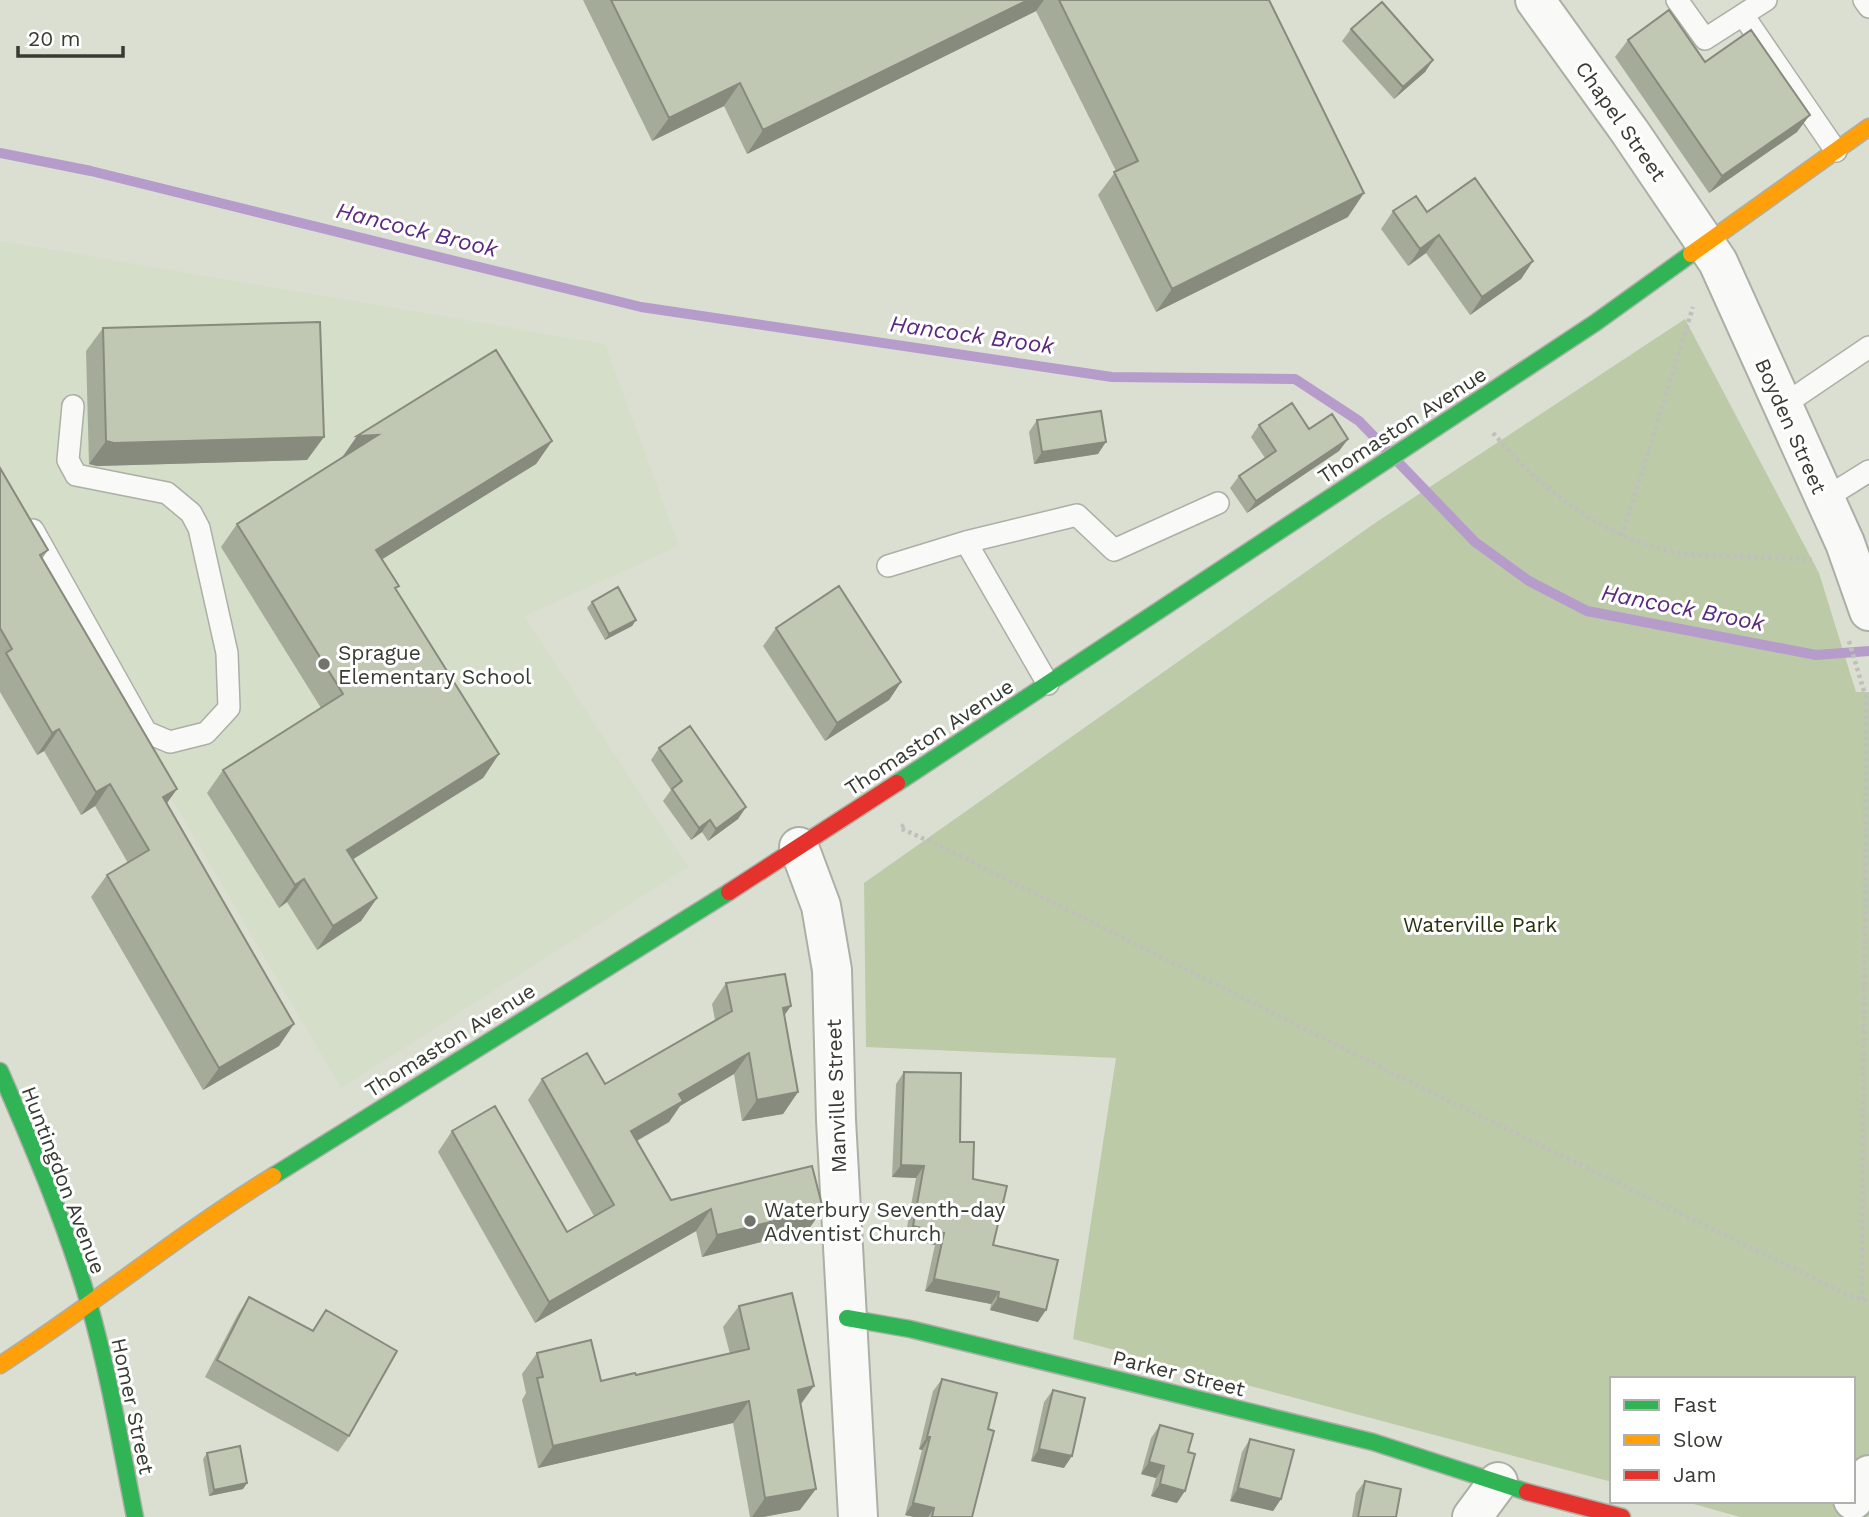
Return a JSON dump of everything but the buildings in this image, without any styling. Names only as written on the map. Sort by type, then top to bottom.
[{"type":"main road","name":"Thomaston Avenue","points":[[0,1365],[216,1211],[799,847],[1595,323],[1869,127]]},
{"type":"main road","name":"Huntingdon Avenue","points":[[0,1071],[50,1189],[88,1304]]},
{"type":"main road","name":"Homer Street","points":[[88,1304],[111,1393],[135,1517]]},
{"type":"main road","name":"Parker Street","points":[[847,1318],[910,1328],[1360,1438],[1498,1482]]},
{"type":"main road","points":[[1498,1482],[1622,1517]]},
{"type":"street","name":"Chapel Street","points":[[1535,0],[1707,243]]},
{"type":"street","name":"Boyden Street","points":[[1707,243],[1730,285],[1824,499],[1862,567],[1862,620]]},
{"type":"street","name":"Manville Street","points":[[799,847],[821,906],[832,970],[858,1517]]},
{"type":"street","points":[[1855,1497],[1869,1475]]},
{"type":"street","points":[[1472,1517],[1498,1482]]},
{"type":"street","points":[[1838,1517],[1850,1503]]},
{"type":"lane","points":[[1677,0],[1705,39],[1766,0]]},
{"type":"lane","points":[[1864,0],[1869,6]]},
{"type":"lane","points":[[1743,15],[1836,151]]},
{"type":"lane","points":[[1782,406],[1869,347]]},
{"type":"lane","points":[[27,518],[146,732],[170,742],[206,733],[229,708],[229,695],[227,653],[199,528],[191,513],[167,493],[76,475],[68,460],[73,405]]},
{"type":"lane","points":[[1824,499],[1869,471]]},
{"type":"lane","points":[[888,566],[966,542],[1077,515],[1114,550],[1218,503]]},
{"type":"lane","points":[[966,542],[1048,684]]},
{"type":"path","points":[[1687,304],[1703,310]]},
{"type":"path","points":[[1622,536],[1693,307]]},
{"type":"path","points":[[1490,430],[1521,465],[1580,512],[1611,532],[1655,548],[1686,555],[1820,560]]},
{"type":"path","points":[[1862,620],[1866,698],[1862,1299]]},
{"type":"path","points":[[907,822],[900,828],[1399,1077],[1848,1295],[1869,1302]]},
{"type":"shaded area","name":"Sprague Elementary School","points":[[0,241],[605,344],[679,546],[524,616],[688,867],[341,1088],[0,505]]},
{"type":"green space","name":"Waterville Park","points":[[1685,319],[1819,573],[1856,692],[1869,692],[1869,1517],[1740,1517],[1690,1503],[1855,1503],[1855,1377],[1610,1377],[1610,1481],[1073,1339],[1116,1058],[866,1047],[864,883],[1375,523]]},
{"type":"waterway","name":"Hancock Brook","points":[[0,153],[91,171],[641,307],[1112,377],[1295,379],[1359,421],[1387,450]]},
{"type":"waterway","name":"Hancock Brook","points":[[1398,462],[1475,542],[1529,581],[1587,611],[1816,655],[1869,651]]},
{"type":"traffic: fast","points":[[897,783],[1595,323],[1691,254]]},
{"type":"traffic: fast","points":[[273,1176],[729,892]]},
{"type":"traffic: fast","points":[[0,1071],[37,1157],[80,1274],[109,1383],[135,1517]]},
{"type":"traffic: fast","points":[[847,1318],[910,1329],[1373,1442],[1527,1492]]},
{"type":"traffic: slow","points":[[1691,254],[1869,127]]},
{"type":"traffic: slow","points":[[0,1365],[273,1176]]},
{"type":"traffic: jam","points":[[729,892],[897,783]]},
{"type":"traffic: jam","points":[[1527,1492],[1622,1517]]},
{"type":"place","name":"Sprague Elementary School","points":[[324,664]]},
{"type":"place","name":"Waterbury Seventh-day Adventist Church","points":[[750,1221]]}]
